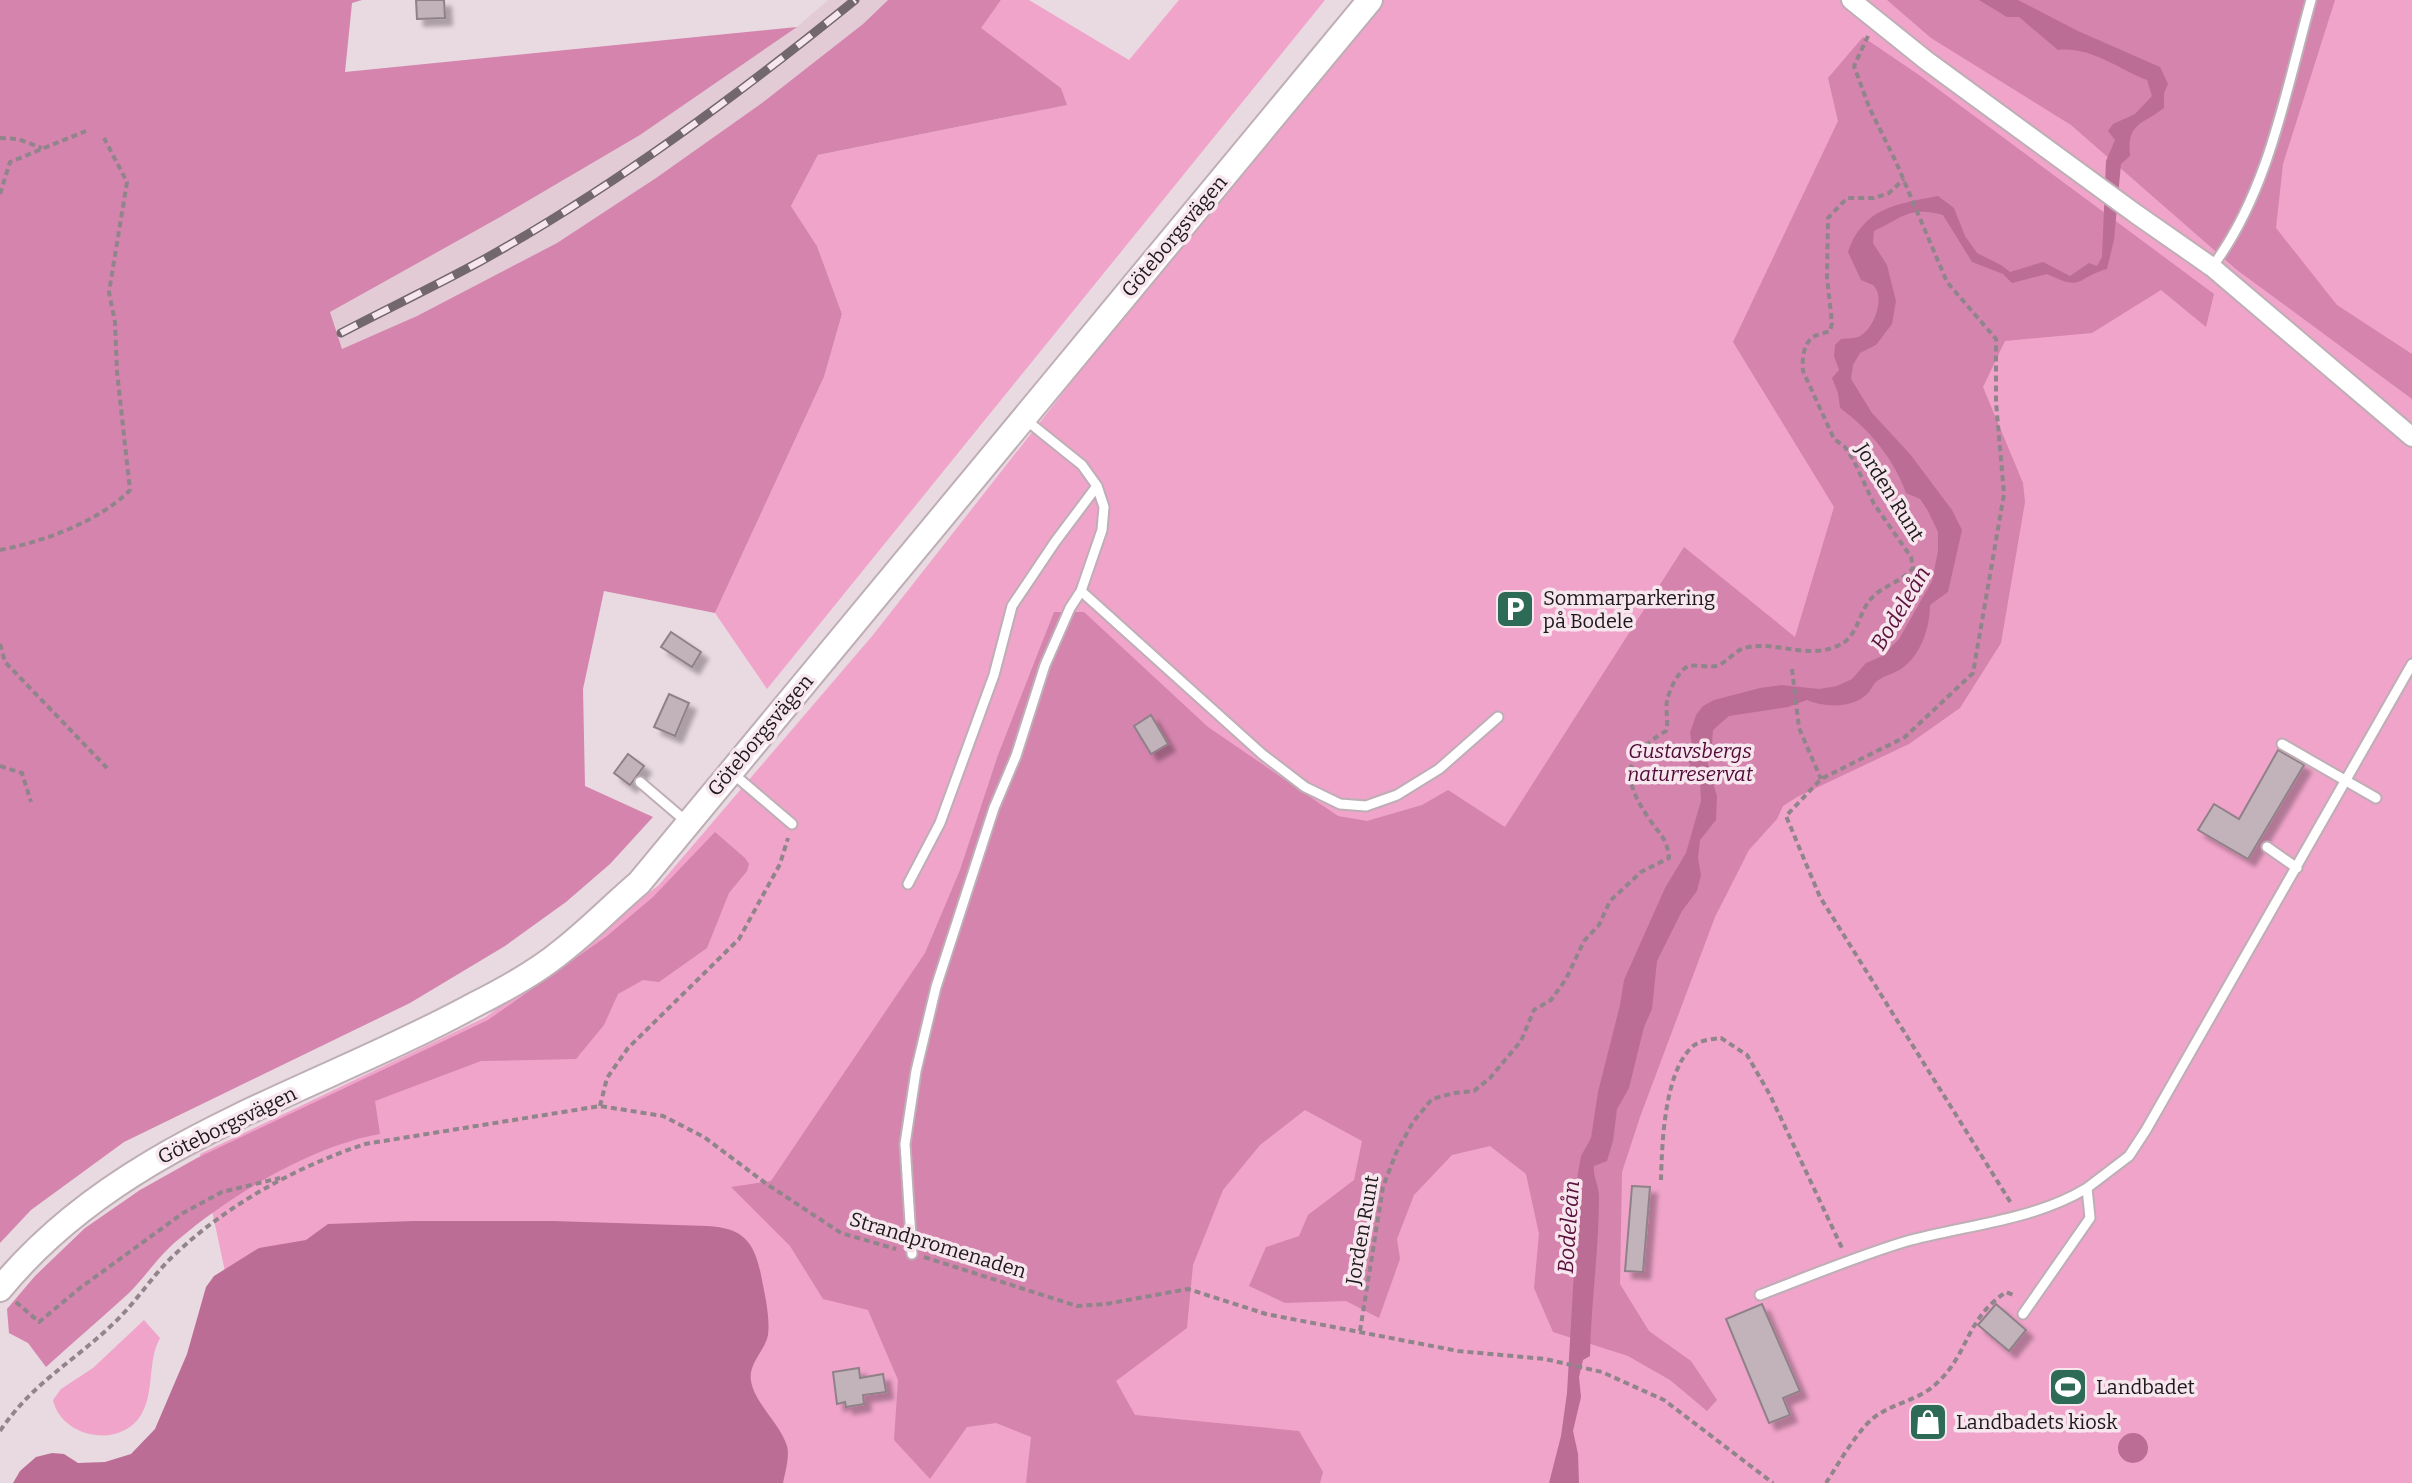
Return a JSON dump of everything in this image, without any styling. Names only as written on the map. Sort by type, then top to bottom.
[{"type":"street","name":"Göteborgsvägen","points":[[5,1294],[23,1261],[77,1211],[131,1173],[183,1144],[475,1005],[560,953],[639,883],[1370,0]]},
{"type":"street","points":[[1851,0],[1875,21],[2212,267],[2412,437]]},
{"type":"lane","points":[[2212,267],[2256,188],[2311,0]]},
{"type":"lane","points":[[912,1254],[905,1144],[916,1071],[936,987],[994,808],[1016,756],[1045,665],[1070,608],[1081,591],[1102,530],[1104,507],[1097,486],[1082,465],[1023,417]]},
{"type":"lane","points":[[908,884],[940,823],[994,675],[1012,606],[1097,486]]},
{"type":"lane","points":[[1081,591],[1262,754],[1305,787],[1340,804],[1366,806],[1397,795],[1439,769],[1498,717]]},
{"type":"lane","points":[[1760,1295],[1904,1242],[2019,1215],[2073,1196],[2129,1156],[2412,664]]},
{"type":"lane","points":[[2282,744],[2376,798]]},
{"type":"lane","points":[[730,772],[792,824]]},
{"type":"lane","points":[[640,782],[688,823]]},
{"type":"lane","points":[[2267,847],[2297,868]]},
{"type":"lane","points":[[2023,1314],[2090,1218],[2087,1188]]},
{"type":"path","points":[[1875,21],[1854,66],[1869,107],[1904,179],[1947,282],[1996,339],[1996,402],[2004,494],[1973,673],[1905,737],[1821,779],[1786,816],[1820,897],[2019,1215]]},
{"type":"path","points":[[0,194],[10,162],[86,131]]},
{"type":"path","points":[[0,138],[18,139],[44,148]]},
{"type":"path","points":[[0,550],[87,522],[120,501],[130,490],[117,372],[115,322],[109,292],[127,182],[104,138]]},
{"type":"path","name":"Jorden Runt","points":[[1360,1331],[1383,1187],[1396,1153],[1413,1122],[1432,1099],[1474,1091],[1490,1078],[1521,1041],[1534,1010],[1551,1000],[1566,979],[1584,941],[1599,925],[1610,901],[1641,872],[1669,858],[1667,841],[1640,806],[1630,782],[1632,763],[1641,746],[1666,731],[1669,719],[1667,701],[1677,674],[1686,667],[1717,666],[1742,648],[1783,648],[1806,652],[1838,647],[1851,637],[1861,622],[1867,603],[1878,591],[1905,578],[1913,568],[1911,557],[1874,504],[1854,461],[1845,447],[1834,439],[1803,371],[1802,359],[1807,343],[1815,335],[1830,331],[1832,323],[1827,278],[1828,218],[1847,198],[1874,198],[1889,193],[1904,179]]},
{"type":"path","points":[[0,644],[5,662],[107,768]]},
{"type":"path","points":[[1792,669],[1799,728],[1821,779]]},
{"type":"path","points":[[0,766],[22,773],[31,802]]},
{"type":"path","points":[[600,1106],[607,1078],[628,1048],[739,939],[780,864],[792,824]]},
{"type":"path","points":[[1661,1180],[1664,1111],[1681,1064],[1692,1046],[1721,1038],[1747,1055],[1770,1095],[1849,1262]]},
{"type":"path","name":"Strandpromenaden","points":[[0,1431],[17,1406],[54,1371],[113,1324],[184,1247],[245,1201],[285,1177],[334,1154],[365,1144],[600,1106],[663,1116],[704,1137],[768,1185],[841,1233],[1077,1306],[1106,1304],[1188,1289],[1266,1314],[1458,1351],[1545,1359],[1602,1372],[1664,1400],[1773,1483]]},
{"type":"path","points":[[5,1294],[39,1322],[183,1213],[222,1192],[285,1177]]},
{"type":"path","points":[[1826,1483],[1865,1427],[1878,1414],[1924,1395],[1942,1379],[1973,1324],[1990,1303],[2006,1292],[2031,1302]]},
{"type":"shaded area","points":[[828,0],[888,0],[863,24],[762,103],[557,243],[417,316],[342,350],[329,312],[640,135],[797,27]]},
{"type":"shaded area","name":"Bodeleån","points":[[1979,0],[2018,0],[2078,31],[2160,67],[2168,84],[2164,93],[2164,108],[2133,131],[2130,156],[2121,164],[2114,240],[2107,269],[2079,282],[2067,282],[2047,274],[2012,283],[2003,274],[1972,262],[1943,215],[1913,213],[1874,231],[1873,243],[1887,265],[1896,301],[1892,324],[1876,345],[1860,353],[1853,365],[1851,379],[1872,413],[1910,454],[1952,510],[1962,530],[1948,592],[1930,605],[1924,638],[1916,654],[1902,668],[1877,681],[1860,700],[1837,705],[1807,700],[1788,707],[1729,716],[1713,730],[1712,744],[1706,750],[1717,796],[1716,820],[1700,840],[1698,858],[1701,875],[1697,891],[1682,911],[1657,961],[1652,1009],[1644,1027],[1629,1088],[1617,1109],[1607,1161],[1594,1166],[1599,1217],[1590,1356],[1583,1360],[1579,1377],[1581,1397],[1573,1431],[1579,1483],[1549,1483],[1561,1436],[1567,1393],[1576,1236],[1574,1196],[1581,1156],[1591,1138],[1598,1092],[1624,980],[1665,888],[1686,853],[1701,801],[1700,781],[1692,773],[1688,758],[1692,744],[1690,733],[1696,715],[1703,706],[1714,700],[1760,688],[1781,685],[1819,689],[1852,679],[1866,663],[1882,656],[1899,639],[1932,581],[1938,532],[1928,511],[1920,499],[1906,493],[1895,468],[1871,436],[1840,408],[1832,378],[1839,370],[1834,356],[1835,345],[1841,339],[1856,338],[1865,332],[1874,320],[1878,305],[1877,290],[1861,280],[1848,252],[1863,225],[1884,210],[1938,196],[1954,208],[1965,236],[1977,253],[2010,272],[2043,262],[2070,276],[2089,263],[2097,266],[2102,257],[2106,161],[2115,140],[2108,131],[2113,124],[2135,114],[2152,96],[2147,80],[2093,55],[2058,50],[2019,17],[2007,17]]},
{"type":"shaded area","points":[[413,1221],[707,1226],[741,1236],[748,1242],[757,1260],[768,1317],[768,1335],[752,1368],[751,1381],[757,1398],[787,1446],[783,1483],[13,1483],[20,1471],[36,1457],[52,1453],[64,1454],[78,1463],[105,1462],[131,1454],[155,1429],[187,1354],[206,1287],[214,1276],[259,1248],[306,1240],[328,1224]]},
{"type":"shaded area","points":[[2133,1433],[2144,1437],[2148,1448],[2144,1459],[2133,1463],[2122,1459],[2118,1448],[2122,1437]]},
{"type":"green space","points":[[0,0],[362,0],[352,3],[345,72],[797,27],[640,135],[330,312],[342,349],[417,316],[557,243],[762,103],[863,24],[888,0],[1001,0],[981,28],[1061,88],[1067,105],[818,155],[791,206],[817,246],[842,314],[824,377],[715,613],[604,591],[583,689],[585,786],[653,817],[610,864],[566,902],[505,946],[410,1003],[124,1142],[31,1210],[0,1243]]},
{"type":"green space","points":[[1001,0],[1029,0],[1129,60],[1179,0],[1325,0],[767,689],[715,613],[824,377],[842,314],[817,246],[791,206],[818,155],[1066,105],[1061,88],[980,28]]},
{"type":"green space","name":"Gustavsbergs naturreservat","points":[[1371,0],[2412,0],[2412,1483],[270,1483],[200,1154],[486,1017],[659,885],[873,635]]},
{"type":"green space","points":[[1887,0],[2335,0],[2283,164],[2276,228],[2337,305],[2412,354],[2412,399],[2237,270],[2071,125],[1931,38]]},
{"type":"green space","points":[[1863,37],[1919,75],[2214,294],[2206,327],[2161,290],[2092,333],[2005,341],[1983,387],[2023,483],[2025,502],[2001,643],[1960,708],[1909,744],[1783,806],[1777,819],[1749,850],[1715,917],[1622,1172],[1620,1284],[1649,1331],[1691,1361],[1717,1400],[1707,1411],[1670,1380],[1628,1356],[1553,1332],[1534,1288],[1539,1234],[1526,1174],[1490,1146],[1452,1155],[1414,1195],[1397,1239],[1400,1259],[1379,1318],[1346,1301],[1285,1303],[1249,1286],[1266,1247],[1299,1236],[1308,1215],[1354,1180],[1362,1141],[1305,1110],[1260,1145],[1223,1190],[1193,1265],[1187,1328],[1116,1381],[1135,1415],[1299,1431],[1323,1472],[1320,1483],[1026,1483],[1031,1437],[996,1423],[967,1427],[930,1479],[894,1440],[898,1380],[868,1310],[823,1299],[790,1246],[731,1187],[771,1181],[925,953],[960,870],[998,755],[1054,612],[1084,612],[1208,727],[1338,816],[1367,821],[1422,805],[1448,790],[1505,827],[1684,547],[1795,637],[1834,507],[1733,342],[1838,121],[1828,78]]},
{"type":"green space","points":[[715,832],[749,864],[729,893],[707,948],[659,982],[643,980],[618,994],[604,1025],[576,1059],[481,1061],[375,1101],[380,1134],[327,1149],[300,1161],[223,1205],[172,1245],[129,1293],[46,1367],[28,1343],[9,1333],[7,1309],[35,1276],[85,1228],[140,1190],[197,1158],[488,1020],[607,936],[653,897]]},
{"type":"green space","points":[[144,1320],[160,1338],[141,1415],[119,1433],[106,1435],[79,1430],[67,1423],[58,1413],[53,1400],[61,1389],[93,1368]]},
{"type":"building","points":[[416,0],[444,0],[445,18],[417,19]]},
{"type":"building","points":[[671,632],[701,652],[692,667],[661,647]]},
{"type":"building","points":[[669,694],[689,703],[675,736],[654,727]]},
{"type":"building","points":[[1151,715],[1168,744],[1151,754],[1134,726]]},
{"type":"building","points":[[2278,750],[2304,765],[2248,859],[2198,830],[2214,804],[2239,819]]},
{"type":"building","points":[[628,754],[644,766],[630,785],[614,773]]},
{"type":"building","points":[[1632,1186],[1650,1187],[1643,1272],[1625,1271]]},
{"type":"building","points":[[1762,1304],[1800,1391],[1783,1398],[1790,1415],[1769,1423],[1726,1319]]},
{"type":"building","name":"Landbadets kiosk","points":[[1996,1304],[2026,1330],[2009,1351],[1978,1325]]},
{"type":"building","points":[[859,1368],[860,1378],[883,1374],[886,1392],[863,1395],[864,1404],[846,1407],[845,1402],[837,1404],[833,1372]]},
{"type":"railway","points":[[341,333],[481,261],[627,171],[720,105],[855,0]]},
{"type":"place","name":"Sommarparkering på Bodele","points":[[1515,609]]},
{"type":"place","name":"Landbadet","points":[[2068,1387]]},
{"type":"place","name":"Landbadets kiosk","points":[[1928,1422]]}]
